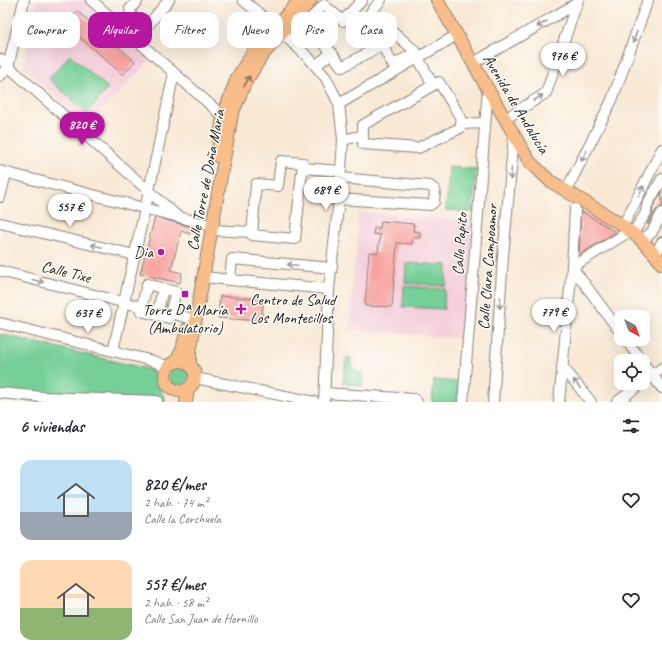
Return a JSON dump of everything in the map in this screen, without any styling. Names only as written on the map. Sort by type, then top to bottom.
[{"type":"main road","name":"Avenida de Andalucía","points":[[439,0],[529,161],[550,181],[632,233],[658,259]]},
{"type":"main road","name":"Calle Torre de Doña María","points":[[283,27],[307,6]]},
{"type":"main road","name":"Calle Torre de Doña María","points":[[190,365],[190,352],[204,277],[223,116],[237,78],[254,52],[259,48]]},
{"type":"main road","name":"Calle Torre de Doña María","points":[[172,365],[182,350],[232,114],[245,83],[267,48]]},
{"type":"main road","points":[[176,402],[172,389],[166,383],[165,375],[172,365],[183,362],[190,365],[193,369],[195,378],[188,389],[186,402]]},
{"type":"main road","points":[[172,389],[180,391],[188,389]]},
{"type":"street","points":[[0,76],[8,67],[24,0]]},
{"type":"street","points":[[91,0],[105,12]]},
{"type":"street","points":[[131,12],[130,9],[138,0]]},
{"type":"street","points":[[152,20],[169,0]]},
{"type":"street","points":[[243,0],[257,12]]},
{"type":"street","points":[[362,0],[343,21],[324,5],[307,6],[304,25],[323,42],[342,67],[382,45],[393,65],[404,62],[418,58],[458,35]]},
{"type":"street","points":[[339,104],[404,62],[416,52],[371,12],[381,0]]},
{"type":"street","points":[[566,191],[612,100],[648,0]]},
{"type":"street","points":[[473,63],[577,2]]},
{"type":"street","points":[[505,119],[546,93],[577,2]]},
{"type":"street","points":[[283,34],[316,65],[326,78],[339,104],[343,140],[329,289],[324,398],[414,400],[417,402]]},
{"type":"street","points":[[146,48],[223,116]]},
{"type":"street","points":[[316,65],[332,53]]},
{"type":"street","points":[[418,58],[433,85]]},
{"type":"street","points":[[0,59],[178,217]]},
{"type":"street","points":[[113,351],[174,73]]},
{"type":"street","points":[[439,82],[462,120],[460,128],[418,148],[363,144],[363,125],[433,85],[439,82]]},
{"type":"street","name":"Calle Papito","points":[[463,402],[488,89]]},
{"type":"street","points":[[461,124],[485,123]]},
{"type":"street","points":[[343,140],[363,135]]},
{"type":"street","name":"Calle Clara Campoamor","points":[[493,402],[503,257],[514,135]]},
{"type":"street","points":[[632,233],[662,149]]},
{"type":"street","points":[[0,197],[3,172],[145,208],[209,227],[252,232],[252,235],[296,238],[303,163],[281,161],[278,186],[256,184],[252,232]]},
{"type":"street","points":[[303,168],[430,186],[435,190],[434,202],[430,205],[338,199]]},
{"type":"street","points":[[632,233],[646,213],[647,205],[662,178]]},
{"type":"street","points":[[559,402],[572,266],[575,209]]},
{"type":"street","points":[[572,266],[632,233],[652,232],[662,213]]},
{"type":"street","points":[[0,222],[135,255]]},
{"type":"street","points":[[658,259],[662,242]]},
{"type":"street","points":[[230,280],[232,259],[332,268]]},
{"type":"street","points":[[572,266],[614,323]]},
{"type":"street","name":"Calle Tixe","points":[[0,271],[142,307],[141,311],[157,315]]},
{"type":"street","points":[[204,277],[329,289]]},
{"type":"street","points":[[142,307],[147,284],[176,292],[169,318],[157,315],[163,289]]},
{"type":"street","points":[[170,313],[189,318]]},
{"type":"street","points":[[0,323],[172,365]]},
{"type":"street","points":[[562,366],[591,402]]},
{"type":"street","points":[[652,376],[662,368]]},
{"type":"street","points":[[650,373],[662,388]]},
{"type":"street","points":[[195,378],[315,402]]},
{"type":"street","points":[[617,402],[633,390]]},
{"type":"street","points":[[0,393],[52,400],[157,401]]},
{"type":"shaded area","points":[[37,0],[85,0],[98,12],[88,12],[88,48],[139,48],[151,59],[88,126],[23,66],[27,48],[80,48],[80,12],[34,12]]},
{"type":"shaded area","points":[[359,212],[475,221],[466,339],[349,329]]},
{"type":"green space","points":[[70,55],[108,88],[87,113],[49,79]]},
{"type":"green space","points":[[449,167],[476,169],[473,212],[446,210]]},
{"type":"green space","points":[[406,263],[447,265],[446,286],[405,283]]},
{"type":"green space","points":[[404,286],[445,289],[444,309],[403,307]]},
{"type":"green space","points":[[0,334],[152,370],[166,402],[48,402],[0,399]]},
{"type":"green space","points":[[346,358],[351,358],[351,365],[356,371],[361,373],[363,370],[362,386],[343,383]]},
{"type":"green space","points":[[175,366],[183,366],[189,372],[189,380],[183,386],[175,386],[169,380],[169,372]]},
{"type":"green space","points":[[434,380],[460,382],[458,402],[432,402]]},
{"type":"building","points":[[80,14],[88,20],[88,44],[80,37]]},
{"type":"building","points":[[92,48],[120,48],[135,61],[123,75]]},
{"type":"building","points":[[662,192],[662,207],[656,210],[648,225],[647,224],[652,216],[653,207]]},
{"type":"building","points":[[581,211],[616,232],[579,255]]},
{"type":"building","name":"Dia","points":[[155,217],[191,227],[190,234],[181,231],[171,270],[182,273],[180,283],[140,274]]},
{"type":"building","points":[[381,221],[414,224],[413,231],[420,232],[420,238],[413,238],[412,244],[397,243],[392,307],[365,306],[369,252],[378,253],[380,235],[373,234],[374,228],[380,228]]},
{"type":"building","name":"Centro de Salud Los Montecillos","points":[[220,296],[263,299],[262,321],[218,318]]},
{"type":"place","name":"Dia","points":[[161,252]]},
{"type":"place","name":"Torre Dª María (Ambulatorio)","points":[[185,294]]},
{"type":"place","name":"Centro de Salud Los Montecillos","points":[[241,309]]}]
